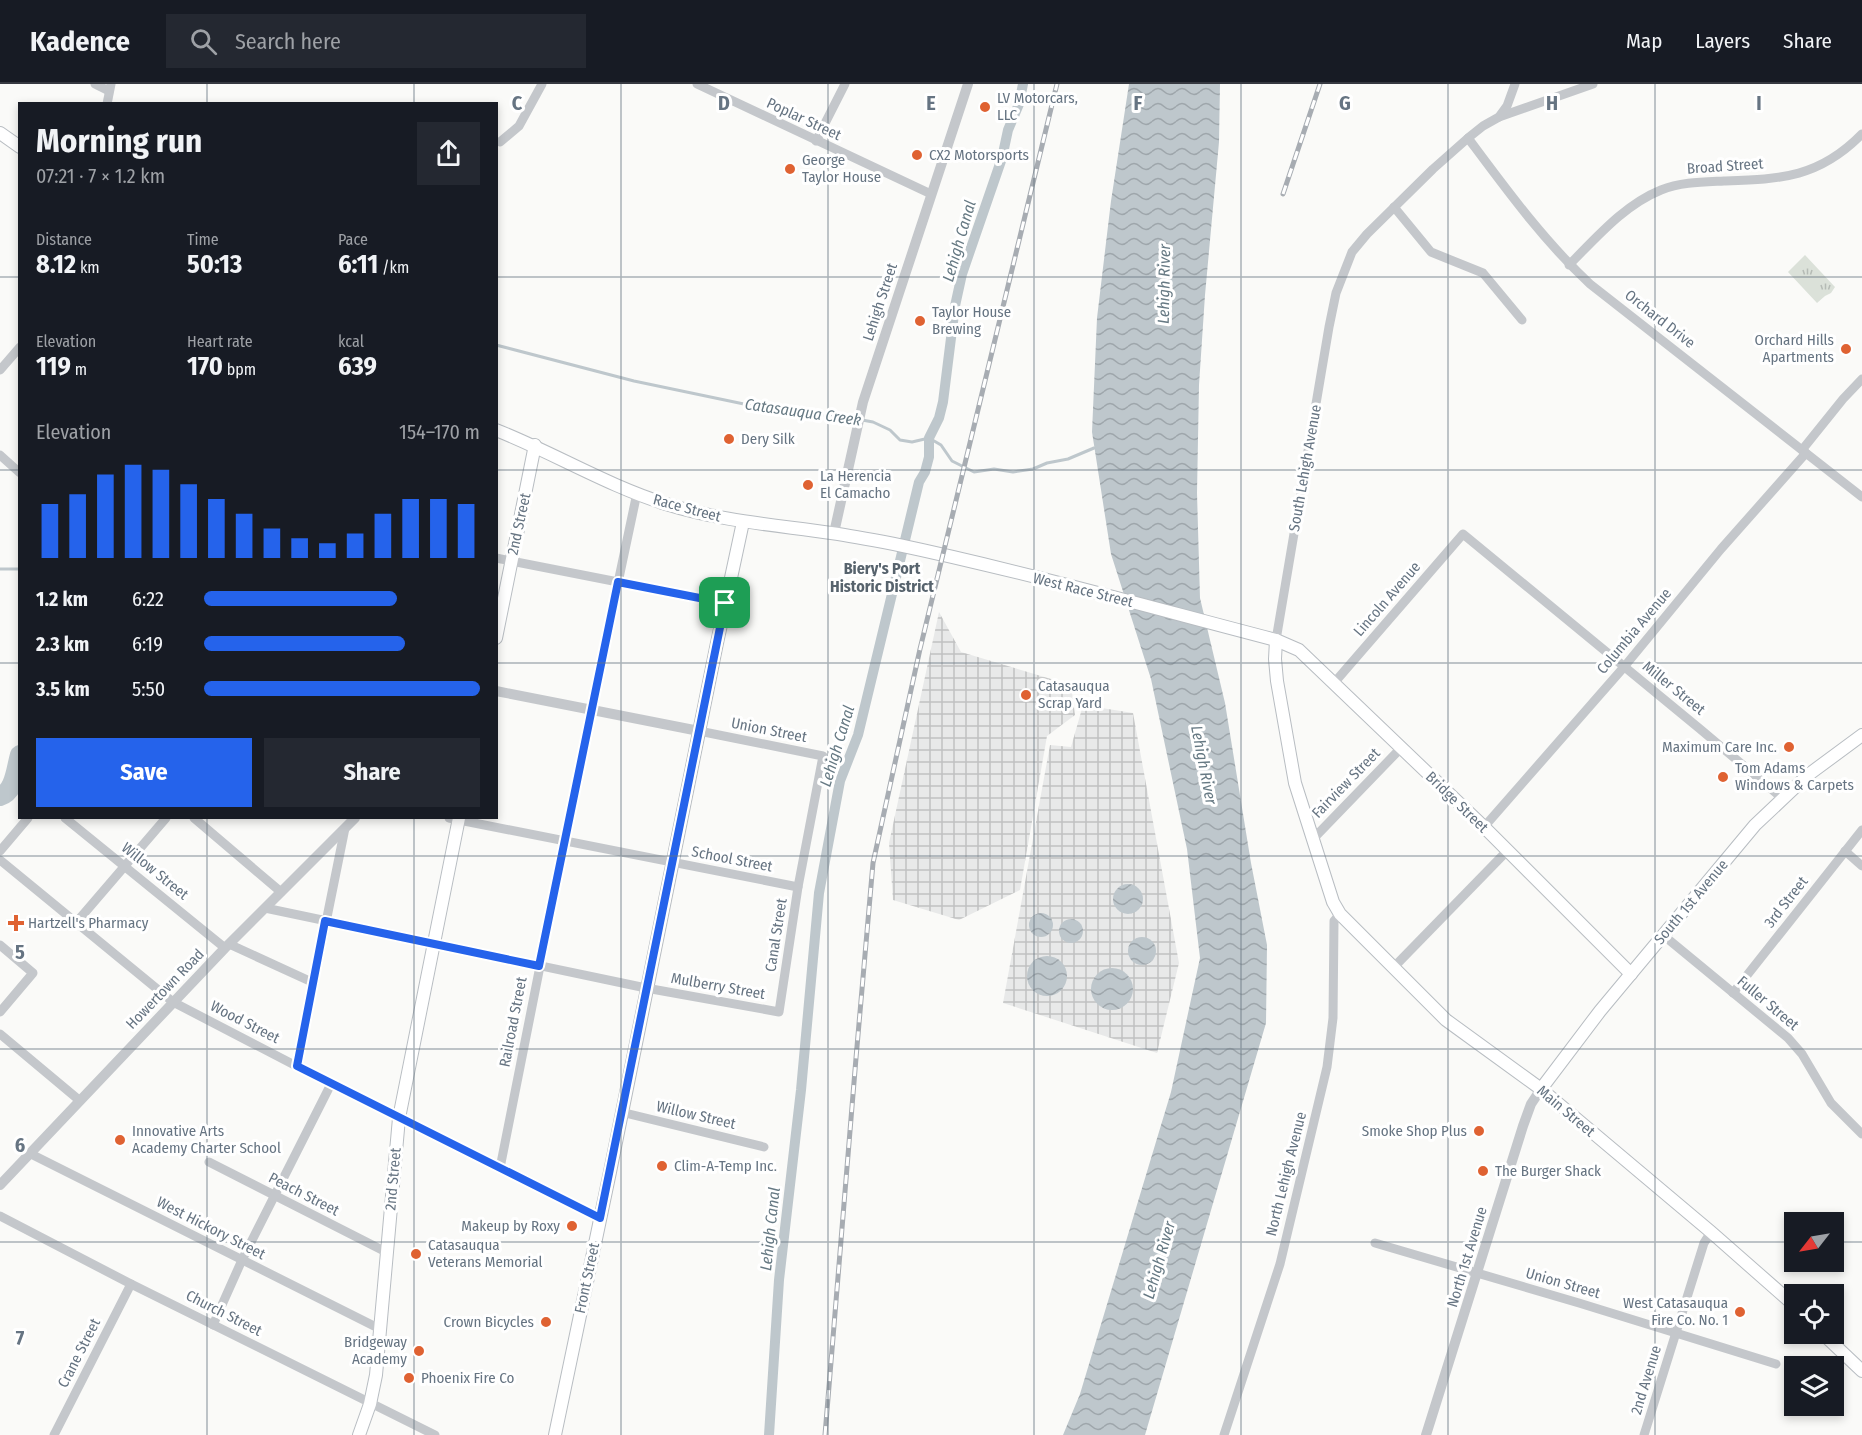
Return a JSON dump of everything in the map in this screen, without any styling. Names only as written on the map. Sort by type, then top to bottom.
[{"type":"main road","points":[[0,133],[18,146]]},
{"type":"main road","name":"Race Street","points":[[498,431],[668,505],[743,522],[834,533],[890,544]]},
{"type":"main road","name":"2nd Street","points":[[498,628],[536,446]]},
{"type":"main road","name":"Front Street","points":[[555,1435],[743,522]]},
{"type":"main road","name":"West Race Street","points":[[890,544],[1084,590],[1276,640]]},
{"type":"main road","name":"Bridge Street","points":[[1276,640],[1299,650],[1484,827],[1631,974]]},
{"type":"main road","name":"South Lehigh Avenue","points":[[1276,640],[1277,681],[1295,783],[1333,902],[1340,914]]},
{"type":"main road","name":"South 1st Avenue","points":[[1541,1089],[1600,1011],[1755,825],[1821,764],[1862,735]]},
{"type":"main road","name":"2nd Street","points":[[359,1435],[370,1404],[376,1375],[399,1118],[434,943],[455,819]]},
{"type":"main road","name":"Main Street","points":[[1340,914],[1446,1020],[1541,1089],[1784,1296]]},
{"type":"main road","points":[[1834,1344],[1862,1371]]},
{"type":"street","points":[[95,84],[110,88]]},
{"type":"street","points":[[501,142],[519,126],[542,84]]},
{"type":"street","name":"Poplar Street","points":[[697,84],[712,88],[816,141],[931,194]]},
{"type":"street","points":[[816,141],[845,84]]},
{"type":"street","name":"Lehigh Street","points":[[834,533],[856,425],[968,84]]},
{"type":"street","points":[[1499,117],[1507,106],[1515,84]]},
{"type":"street","name":"South Lehigh Avenue","points":[[1276,640],[1336,293],[1353,252],[1394,207],[1467,138],[1483,126],[1499,117],[1593,84]]},
{"type":"street","name":"Broad Street","points":[[1569,265],[1630,207],[1662,189],[1694,182],[1772,178],[1806,172],[1835,158],[1862,134]]},
{"type":"street","name":"Orchard Drive","points":[[1467,138],[1569,265],[1590,284],[1862,496]]},
{"type":"street","points":[[1394,207],[1431,252],[1483,273],[1521,320]]},
{"type":"street","points":[[0,370],[18,349]]},
{"type":"street","name":"Columbia Avenue","points":[[1484,827],[1624,667],[1804,451],[1843,399],[1862,379]]},
{"type":"street","points":[[0,455],[18,471]]},
{"type":"street","name":"Railroad Street","points":[[500,1168],[539,966],[637,493]]},
{"type":"street","name":"Miller Street","points":[[1463,534],[1782,798]]},
{"type":"street","name":"Lincoln Avenue","points":[[1334,683],[1463,534]]},
{"type":"street","points":[[498,558],[725,603]]},
{"type":"street","name":"Union Street","points":[[498,691],[823,756]]},
{"type":"street","name":"Fairview Street","points":[[1313,839],[1401,748]]},
{"type":"street","name":"Canal Street","points":[[779,1012],[798,887],[823,756]]},
{"type":"street","points":[[0,851],[27,819]]},
{"type":"street","name":"Willow Street","points":[[66,819],[227,946],[314,983]]},
{"type":"street","points":[[75,924],[165,819]]},
{"type":"street","points":[[195,819],[281,892]]},
{"type":"street","name":"School Street","points":[[460,819],[798,887]]},
{"type":"street","points":[[297,1066],[325,921],[349,821]]},
{"type":"street","name":"Howertown Road","points":[[0,1185],[172,1002],[349,821]]},
{"type":"street","name":"3rd Street","points":[[1733,993],[1862,830]]},
{"type":"street","points":[[1393,968],[1507,851]]},
{"type":"street","points":[[1845,851],[1862,866]]},
{"type":"street","name":"Wood Street","points":[[0,860],[172,1002],[600,1218]]},
{"type":"street","name":"Mulberry Street","points":[[265,908],[646,988],[779,1012]]},
{"type":"street","name":"North Lehigh Avenue","points":[[1224,1435],[1280,1264],[1327,1068],[1333,1018],[1334,921],[1340,914]]},
{"type":"street","name":"Fuller Street","points":[[1663,935],[1788,1038],[1802,1054],[1831,1103],[1862,1134]]},
{"type":"street","points":[[0,945],[33,973],[0,1012]]},
{"type":"street","points":[[0,1034],[79,1100]]},
{"type":"street","points":[[213,1325],[242,1260],[331,1084]]},
{"type":"street","name":"North 1st Avenue","points":[[1426,1435],[1523,1126],[1531,1104],[1541,1089]]},
{"type":"street","name":"Willow Street","points":[[621,1112],[764,1147]]},
{"type":"street","name":"West Hickory Street","points":[[29,1153],[380,1329]]},
{"type":"street","name":"Peach Street","points":[[209,1162],[386,1252]]},
{"type":"street","name":"Church Street","points":[[0,1216],[131,1284],[435,1435]]},
{"type":"street","name":"2nd Avenue","points":[[1644,1435],[1704,1243],[1711,1232]]},
{"type":"street","name":"Union Street","points":[[1375,1243],[1776,1364]]},
{"type":"street","name":"Crane Street","points":[[54,1435],[131,1284]]},
{"type":"shaded area","name":"Catasauqua Scrap Yard","points":[[939,612],[961,652],[1071,685],[1075,715],[1047,736],[1020,890],[959,920],[893,900],[889,843]]},
{"type":"shaded area","points":[[1083,705],[1133,713],[1179,963],[1157,1053],[1003,1003],[1050,745],[1071,747]]},
{"type":"green space","points":[[1805,255],[1835,287],[1831,293],[1817,303],[1788,272]]},
{"type":"water","name":"Lehigh River","points":[[1129,84],[1220,84],[1219,142],[1199,385],[1197,493],[1200,598],[1225,703],[1267,945],[1266,1023],[1145,1435],[1063,1435],[1080,1394],[1171,1092],[1200,958],[1187,849],[1151,679],[1111,554],[1092,432],[1097,318],[1111,201]]},
{"type":"water","points":[[1128,884],[1134,885],[1142,893],[1142,905],[1134,913],[1128,914],[1122,913],[1114,905],[1113,899],[1114,893],[1122,885]]},
{"type":"water","points":[[1041,913],[1049,917],[1053,925],[1049,933],[1041,937],[1033,933],[1029,925],[1033,917]]},
{"type":"water","points":[[1071,919],[1080,922],[1083,931],[1080,940],[1071,943],[1062,940],[1059,931],[1062,922]]},
{"type":"water","points":[[1142,937],[1152,941],[1156,951],[1152,961],[1142,965],[1132,961],[1128,951],[1132,941]]},
{"type":"water","points":[[1047,956],[1061,962],[1067,976],[1061,990],[1047,996],[1033,990],[1027,976],[1033,962]]},
{"type":"water","points":[[1112,968],[1127,974],[1133,989],[1127,1004],[1112,1010],[1097,1004],[1091,989],[1097,974]]},
{"type":"waterway","name":"Lehigh Canal","points":[[769,1435],[779,1280],[801,1090],[819,893],[840,781],[858,735],[919,482],[925,472],[929,457],[929,438],[939,418],[943,402],[955,306],[962,274],[1002,158],[1008,130],[1019,104],[1023,84]]},
{"type":"waterway","name":"Catasauqua Creek","points":[[498,346],[634,381],[763,408],[856,419]]},
{"type":"waterway","name":"Catasauqua Creek","points":[[862,420],[873,422],[890,430],[900,440],[912,442],[929,438],[941,445],[952,461],[974,472],[994,469],[1013,472],[1033,469],[1047,463],[1068,459],[1094,448]]},
{"type":"waterway","points":[[0,569],[18,569]]},
{"type":"waterway","name":"Catasauqua Creek","points":[[0,796],[5,794],[12,785],[18,764]]},
{"type":"railway","points":[[825,1435],[873,863],[920,649],[1057,84]]},
{"type":"railway","points":[[1283,194],[1320,84]]},
{"type":"place","name":"LV Motorcars, LLC","points":[[985,107]]},
{"type":"place","name":"CX2 Motorsports","points":[[917,155]]},
{"type":"place","name":"George Taylor House","points":[[790,169]]},
{"type":"place","name":"Taylor House Brewing","points":[[920,321]]},
{"type":"place","name":"Orchard Hills Apartments","points":[[1846,349]]},
{"type":"place","name":"Dery Silk","points":[[729,439]]},
{"type":"place","name":"La Herencia El Camacho","points":[[808,485]]},
{"type":"place","name":"Catasauqua Scrap Yard","points":[[1026,695]]},
{"type":"place","name":"Maximum Care Inc.","points":[[1789,747]]},
{"type":"place","name":"Tom Adams Windows & Carpets","points":[[1723,777]]},
{"type":"place","name":"Hartzell's Pharmacy","points":[[16,923]]},
{"type":"place","name":"Smoke Shop Plus","points":[[1479,1131]]},
{"type":"place","name":"Innovative Arts Academy Charter School","points":[[120,1140]]},
{"type":"place","name":"Clim-A-Temp Inc.","points":[[662,1166]]},
{"type":"place","name":"The Burger Shack","points":[[1483,1171]]},
{"type":"place","name":"Makeup by Roxy","points":[[572,1226]]},
{"type":"place","name":"Catasauqua Veterans Memorial","points":[[416,1254]]},
{"type":"place","name":"West Catasauqua Fire Co. No. 1","points":[[1740,1312]]},
{"type":"place","name":"Crown Bicycles","points":[[546,1322]]},
{"type":"place","name":"Bridgeway Academy","points":[[419,1351]]},
{"type":"place","name":"Phoenix Fire Co","points":[[409,1378]]},
{"type":"district","name":"Biery's Port Historic District","points":[[882,577]]},
{"type":"route","points":[[618,582],[725,603],[600,1218],[297,1066],[325,921],[539,966],[618,582]]}]
